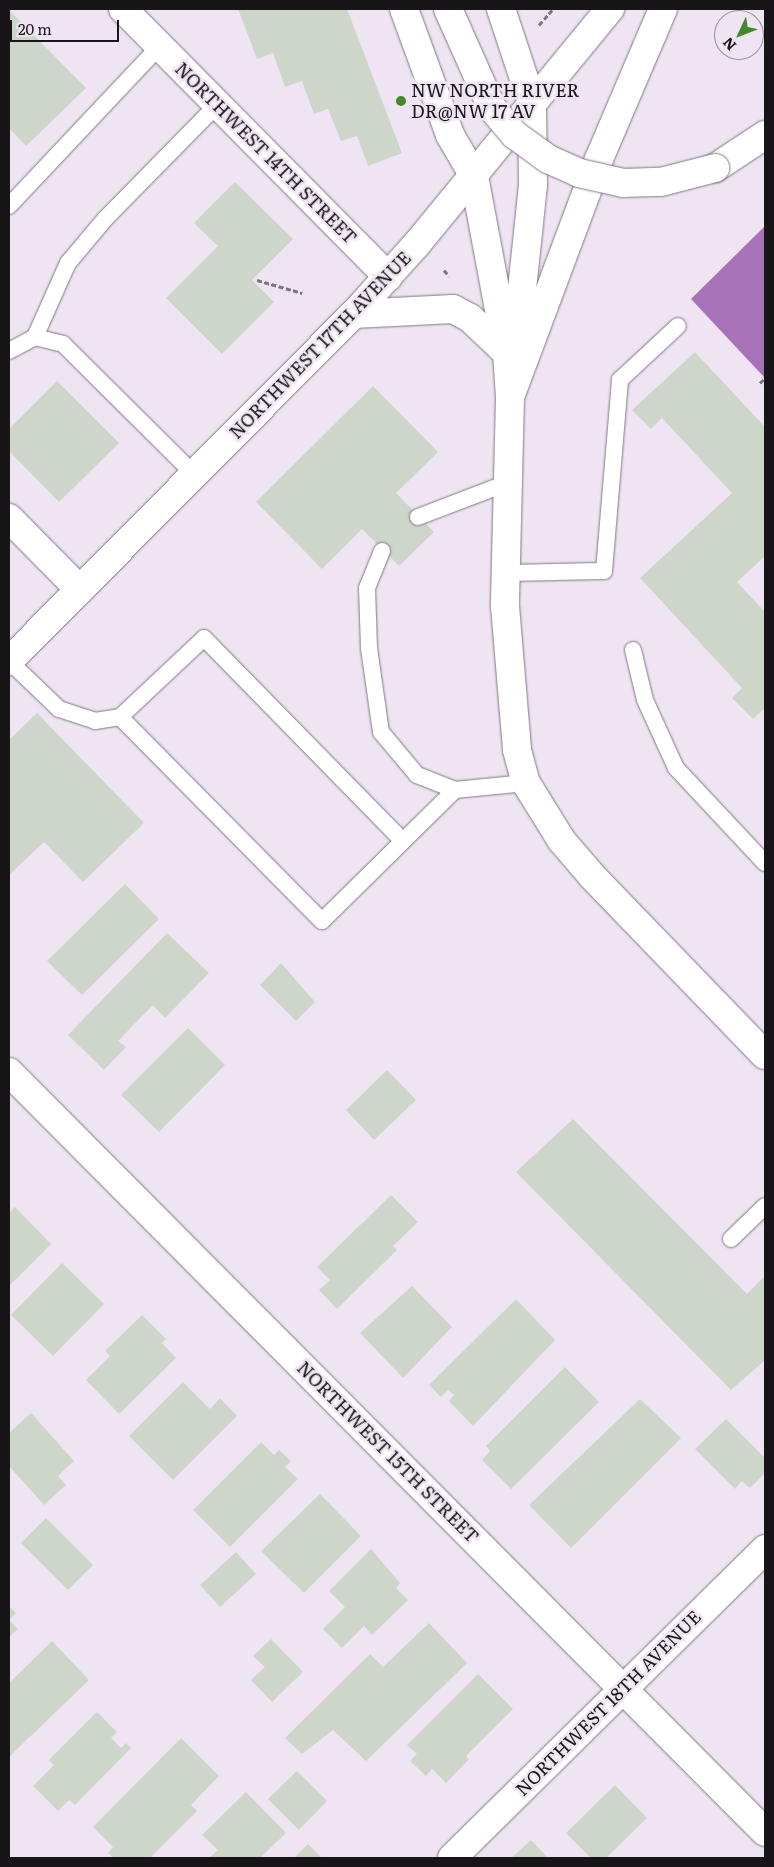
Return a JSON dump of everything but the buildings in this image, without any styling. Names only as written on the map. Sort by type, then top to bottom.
[{"type":"street","name":"NORTHWEST 14TH STREET","points":[[123,9],[388,276]]},
{"type":"street","points":[[404,9],[450,135],[474,176],[507,353],[510,397]]},
{"type":"street","points":[[448,9],[492,108],[515,135],[548,159],[579,173],[623,183],[668,181],[715,168],[765,135]]},
{"type":"street","points":[[501,9],[532,103],[528,257],[510,397],[507,483],[505,573],[509,678],[517,750],[526,783],[562,841],[592,876],[765,1055]]},
{"type":"street","name":"NORTHWEST 17TH AVENUE","points":[[9,661],[354,314],[474,176],[610,9]]},
{"type":"street","points":[[510,397],[602,150],[663,9]]},
{"type":"street","points":[[354,314],[453,309],[470,318],[507,353]]},
{"type":"street","points":[[9,518],[80,590]]},
{"type":"street","name":"NORTHWEST 15TH STREET","points":[[9,1072],[624,1688],[765,1832]]},
{"type":"street","name":"NORTHWEST 18TH AVENUE","points":[[452,1858],[765,1549]]},
{"type":"lane","points":[[9,206],[160,46]]},
{"type":"lane","points":[[9,351],[35,336],[68,263],[105,219],[218,104]]},
{"type":"lane","points":[[505,573],[604,571],[620,380],[678,326]]},
{"type":"lane","points":[[35,336],[63,344],[194,474]]},
{"type":"lane","points":[[418,516],[507,483]]},
{"type":"lane","points":[[382,550],[368,588],[369,648],[382,732],[417,775],[455,790],[526,783]]},
{"type":"lane","points":[[9,661],[59,709],[95,721],[120,717],[204,638],[403,841]]},
{"type":"lane","points":[[633,650],[645,700],[676,768],[765,863]]},
{"type":"lane","points":[[120,717],[322,921],[455,790]]},
{"type":"lane","points":[[732,1239],[765,1206]]},
{"type":"path","points":[[532,28],[547,20],[553,9]]},
{"type":"path","points":[[257,280],[302,293]]},
{"type":"path","points":[[760,383],[765,378]]},
{"type":"shaded area","points":[[765,226],[765,378],[691,299]]},
{"type":"place","name":"NW NORTH RIVER DR@NW 17 AV","points":[[401,101]]}]
